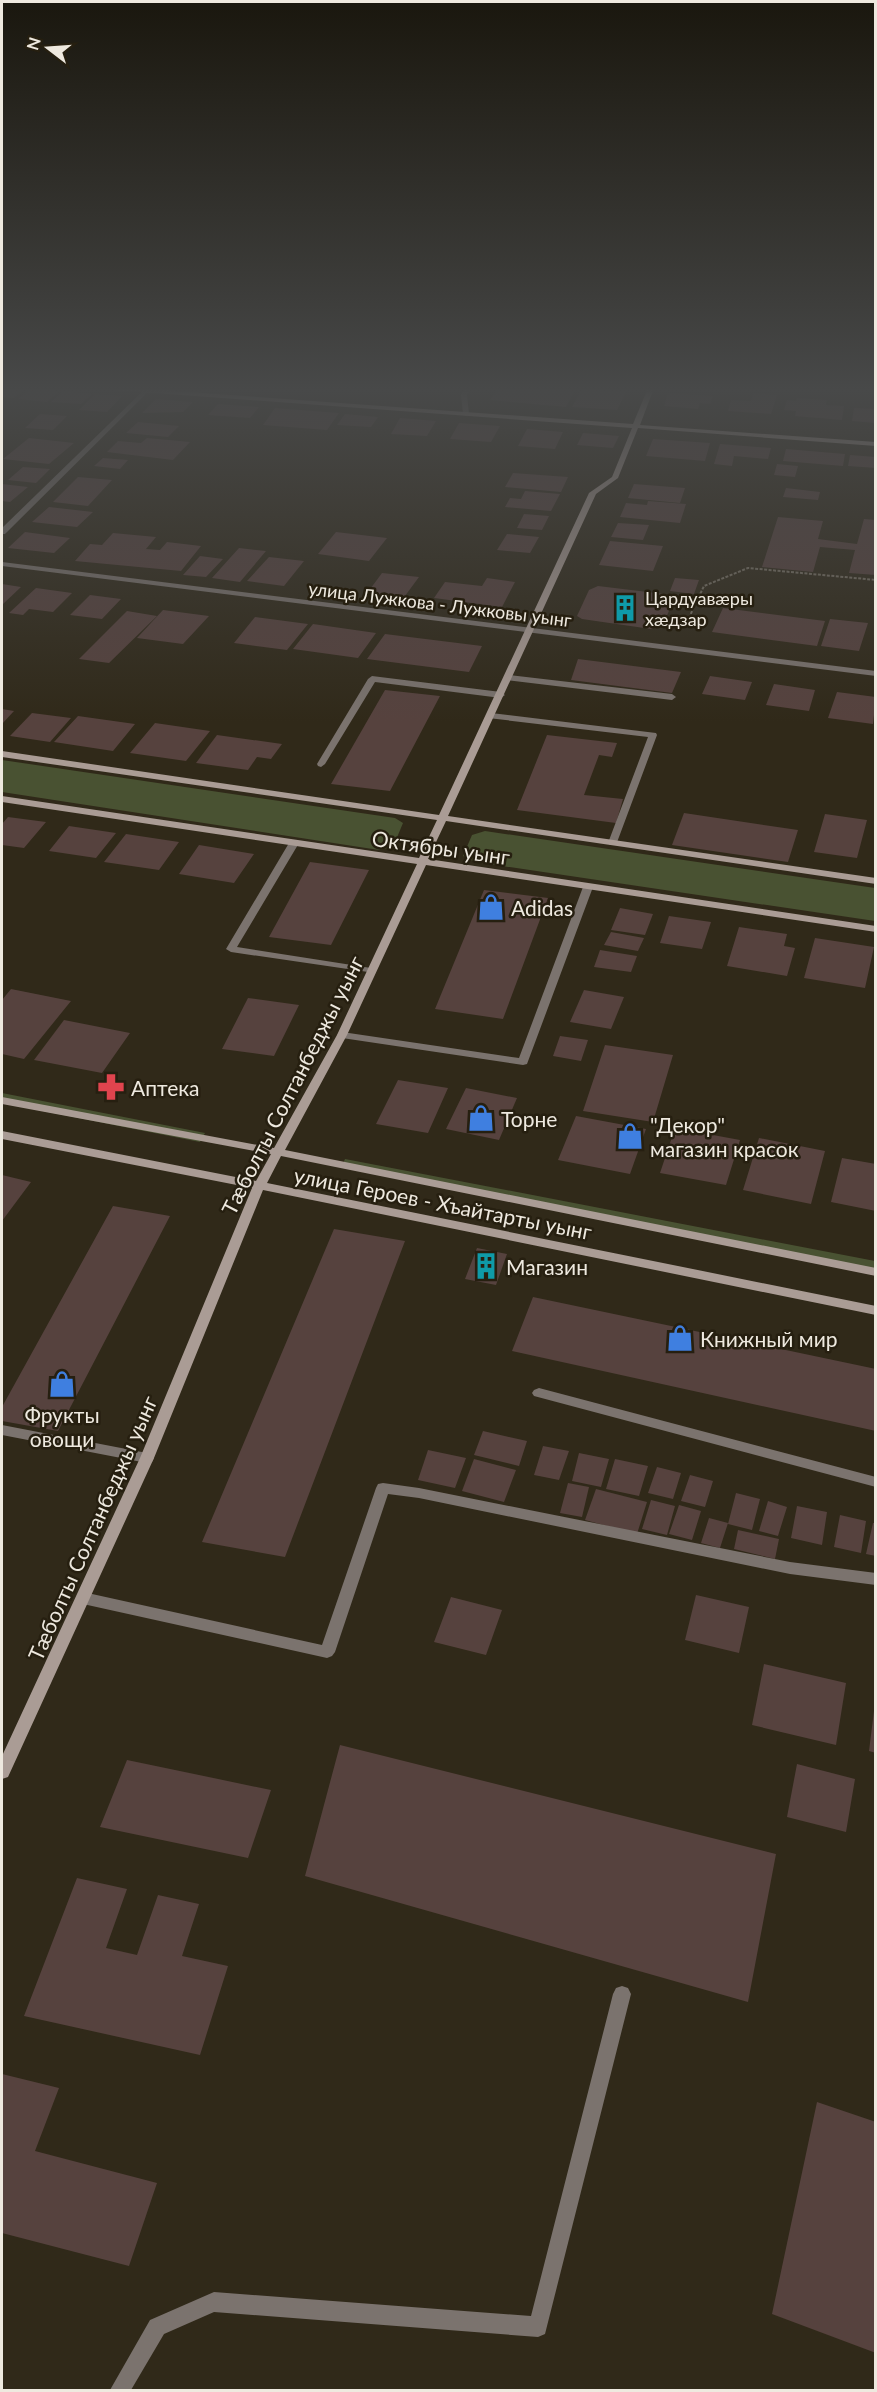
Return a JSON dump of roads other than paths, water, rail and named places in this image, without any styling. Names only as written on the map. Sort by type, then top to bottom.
[{"type":"street","points":[[2,532],[35,500]]},
{"type":"street","name":"Тæболты Солтанбеджы уынг","points":[[2,1772],[147,1458],[259,1186],[342,1035],[590,500]]},
{"type":"street","name":"улица Лужкова - Лужковы уынг","points":[[2,564],[876,674]]},
{"type":"street","points":[[508,678],[672,697]]},
{"type":"street","points":[[321,764],[372,679],[501,695]]},
{"type":"street","points":[[491,716],[652,735],[613,843]]},
{"type":"street","name":"Октябры уынг","points":[[2,754],[876,882]]},
{"type":"street","name":"Октябры уынг","points":[[2,799],[876,929]]},
{"type":"street","points":[[294,843],[231,949],[372,971]]},
{"type":"street","points":[[342,1035],[523,1062],[588,887]]},
{"type":"street","name":"улица Героев - Хъайтарты уынг","points":[[2,1100],[278,1152],[876,1272]]},
{"type":"street","name":"улица Героев - Хъайтарты уынг","points":[[2,1135],[876,1311]]},
{"type":"street","points":[[539,1393],[876,1482]]},
{"type":"street","points":[[2,1430],[147,1458]]},
{"type":"street","points":[[83,1598],[327,1652],[383,1488],[419,1493],[790,1568],[876,1579]]},
{"type":"street","points":[[120,2391],[158,2327],[214,2302],[538,2327],[622,1994]]},
{"type":"place","name":"Цардуавæры хæдзар","points":[[625,608]]},
{"type":"place","name":"Adidas","points":[[491,907]]},
{"type":"place","name":"Аптека","points":[[111,1087]]},
{"type":"place","name":"Торне","points":[[481,1118]]},
{"type":"place","name":"\"Декор\" магазин красок","points":[[630,1136]]},
{"type":"place","name":"Магазин","points":[[486,1266]]},
{"type":"place","name":"Книжный мир","points":[[680,1338]]},
{"type":"place","name":"Фрукты овощи","points":[[62,1384]]}]
